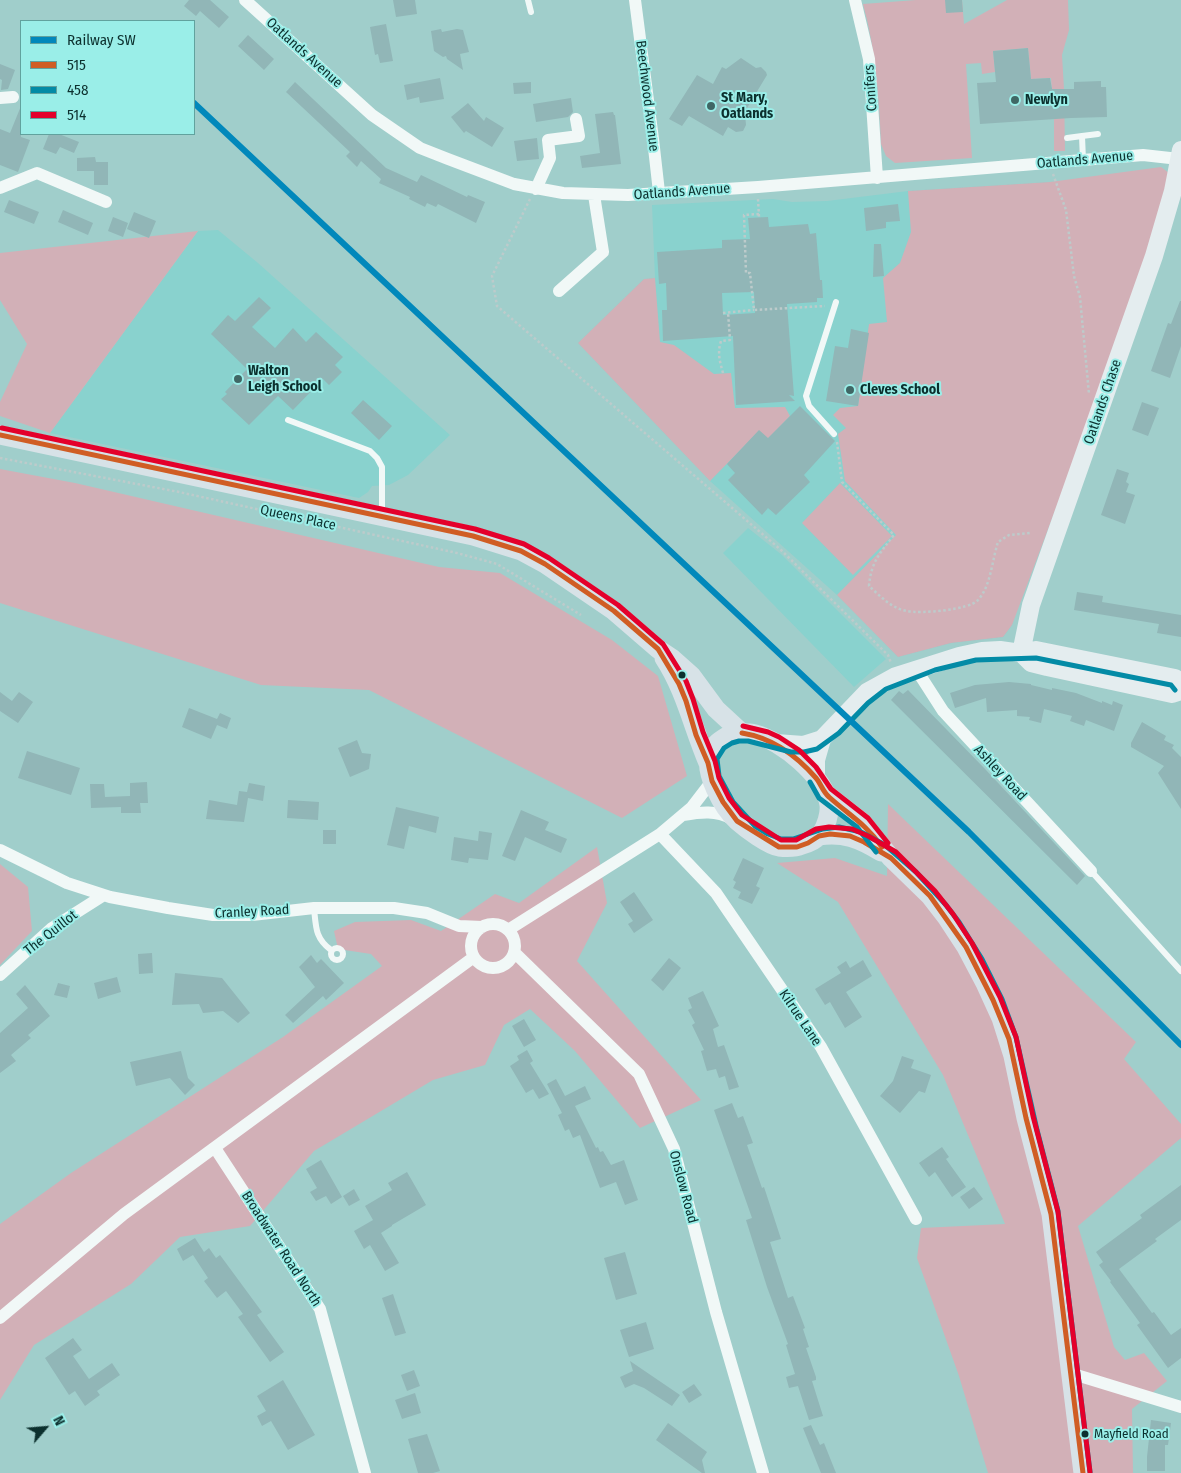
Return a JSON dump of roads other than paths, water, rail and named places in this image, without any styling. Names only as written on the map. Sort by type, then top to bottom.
[{"type":"main road","name":"Oatlands Chase","points":[[1021,653],[1031,605],[1154,256],[1173,191],[1180,154]]},
{"type":"main road","points":[[0,435],[472,536],[521,551],[571,580],[673,658],[691,675],[716,709],[742,733]]},
{"type":"main road","points":[[658,648],[679,684],[696,735],[723,802],[737,821],[779,847],[797,847],[808,844],[819,836],[825,828],[829,805],[820,786],[816,760],[825,736],[866,692],[896,676],[982,651],[1000,650],[1021,653],[1036,650],[1175,678],[1181,685]]},
{"type":"main road","points":[[1021,653],[1031,663],[1047,667],[1172,694],[1181,691]]},
{"type":"main road","points":[[710,772],[710,752],[717,743],[732,733],[754,734],[776,743],[789,752],[820,786],[862,822],[890,858],[930,896],[966,947],[985,983],[1008,1039],[1051,1214],[1083,1473]]},
{"type":"main road","points":[[776,743],[803,745],[825,736]]},
{"type":"main road","points":[[819,836],[830,834],[850,836],[890,858]]},
{"type":"street","name":"Oatlands Avenue","points":[[245,0],[372,115],[401,136],[420,148],[482,173],[536,189],[563,193],[628,195],[877,178],[1143,155],[1180,154]]},
{"type":"street","name":"Beechwood Avenue","points":[[635,0],[659,192]]},
{"type":"street","name":"Conifers","points":[[855,0],[869,59],[877,178]]},
{"type":"street","points":[[0,98],[14,97]]},
{"type":"street","points":[[536,189],[550,158],[548,140],[579,136],[576,119]]},
{"type":"street","points":[[0,188],[37,173],[106,202]]},
{"type":"street","points":[[559,291],[603,252],[594,195]]},
{"type":"street","name":"Ashley Road","points":[[916,669],[943,711],[1091,871]]},
{"type":"street","points":[[508,930],[660,834],[692,807],[710,772]]},
{"type":"street","points":[[683,815],[709,812],[722,813],[737,821]]},
{"type":"street","name":"Kilrue Lane","points":[[660,834],[716,893],[821,1048],[916,1219]]},
{"type":"street","name":"Cranley Road","points":[[0,850],[67,883],[140,904],[213,915],[252,915],[314,908],[394,908],[427,913],[459,926],[482,927]]},
{"type":"street","name":"The Quillot","points":[[0,974],[52,928],[104,895]]},
{"type":"street","points":[[494,924],[502,926],[513,937],[514,952],[503,965],[496,968],[482,965],[474,957],[471,945],[472,938],[476,931],[482,927],[494,924]]},
{"type":"street","name":"Onslow Road","points":[[514,952],[639,1074],[674,1149],[716,1312],[763,1473]]},
{"type":"street","points":[[0,1318],[124,1214],[474,957]]},
{"type":"street","name":"Broadwater Road North","points":[[215,1148],[320,1309],[364,1473]]},
{"type":"street","points":[[1070,1373],[1181,1407]]},
{"type":"lane","points":[[528,0],[532,12]]},
{"type":"lane","points":[[1068,138],[1098,134]]},
{"type":"lane","points":[[1082,136],[1083,160]]},
{"type":"lane","points":[[834,434],[809,406],[806,396],[835,303]]},
{"type":"lane","points":[[288,420],[370,451],[377,458],[382,467],[382,518]]},
{"type":"lane","points":[[1091,871],[1181,971]]},
{"type":"lane","points":[[314,908],[317,934],[323,944],[332,950]]},
{"type":"rail line","name":"SW","points":[[195,104],[969,832],[1181,1045]]},
{"type":"place","name":"Newlyn","points":[[1015,100]]},
{"type":"place","name":"St Mary, Oatlands","points":[[711,106]]},
{"type":"place","name":"Walton Leigh School","points":[[238,379]]},
{"type":"place","name":"Cleves School","points":[[850,390]]},
{"type":"place","name":"Mayfield Road","points":[[1085,1434]]}]
